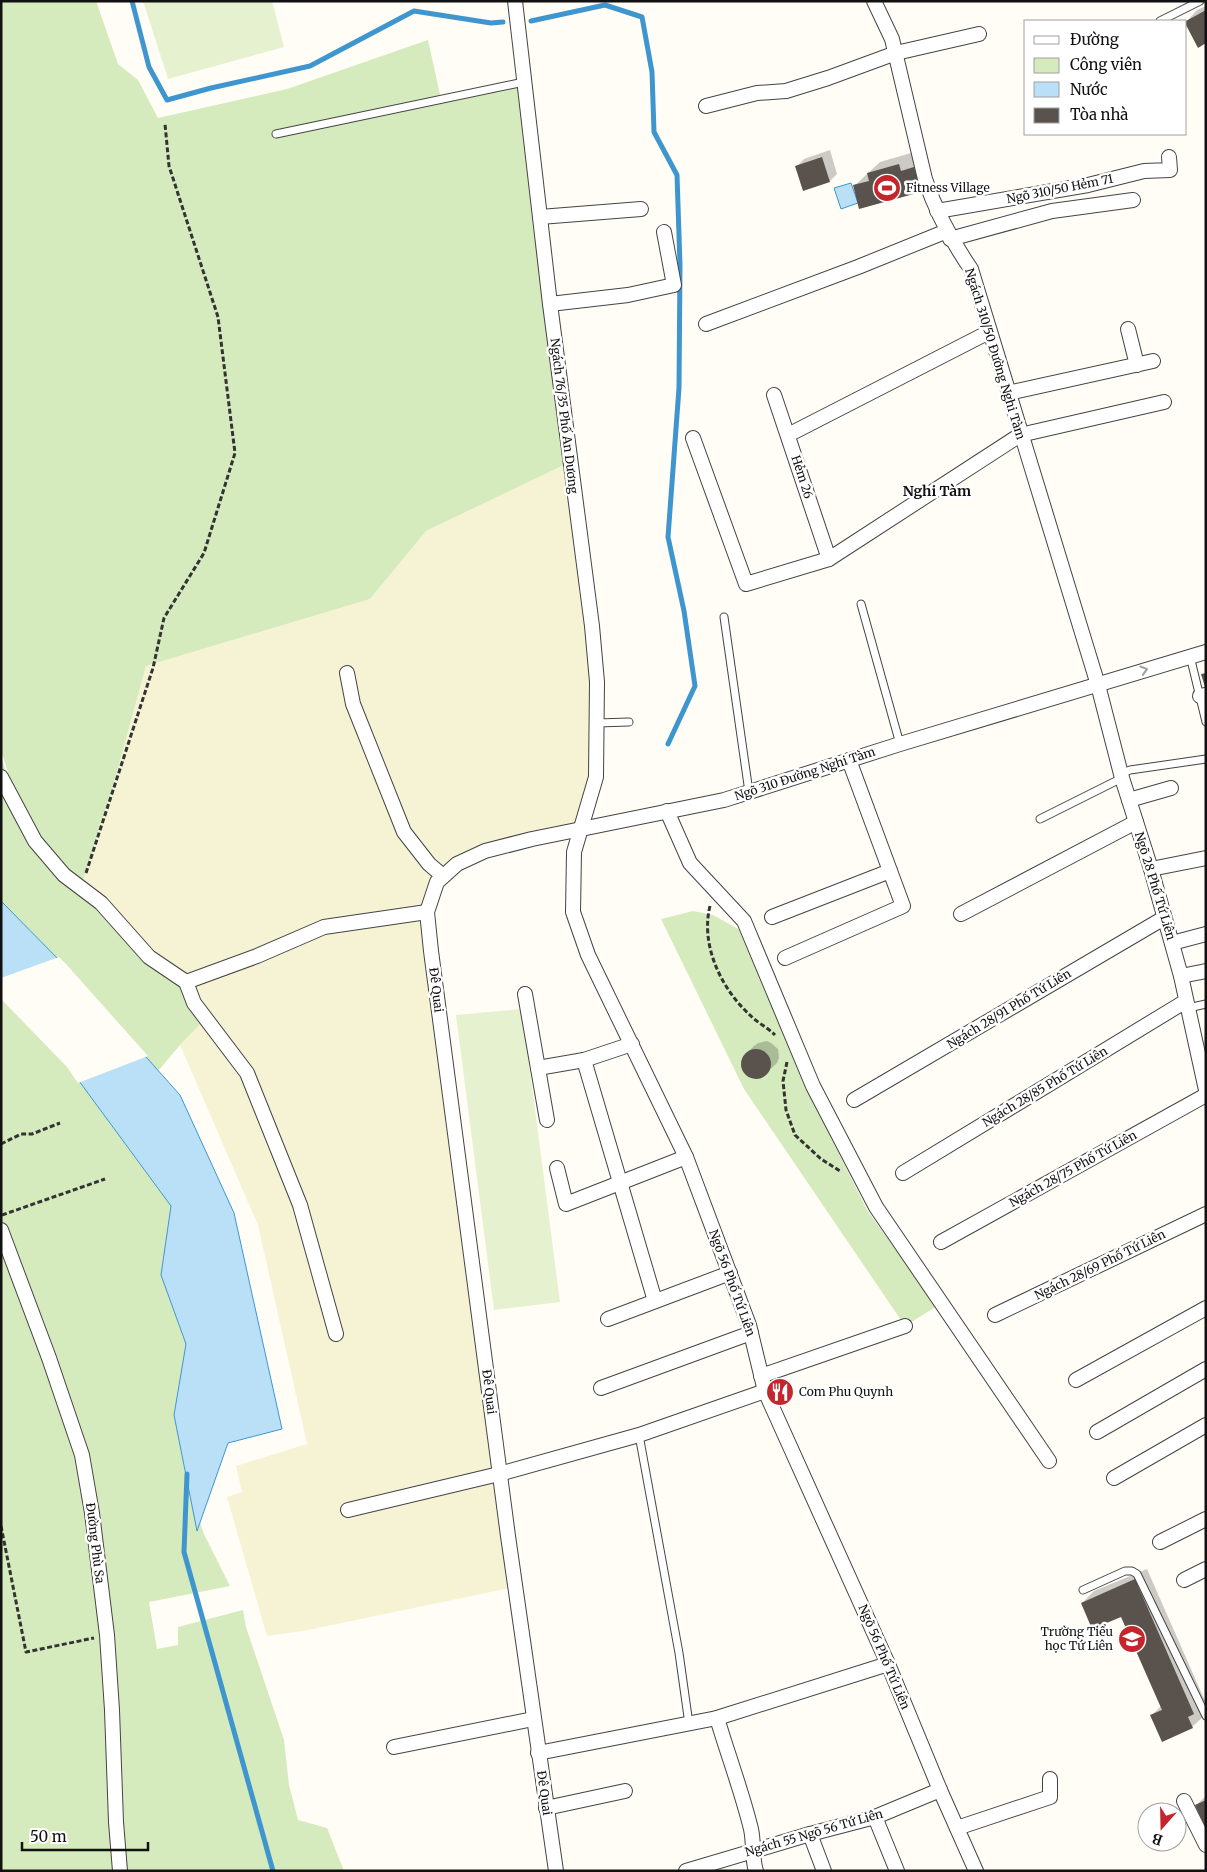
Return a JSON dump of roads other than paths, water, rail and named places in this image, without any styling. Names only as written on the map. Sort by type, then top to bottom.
[{"type":"street","name":"Ngách 76/35 Phố An Dương","points":[[515,1],[550,304],[592,626],[597,682],[596,777],[580,829]]},
{"type":"street","name":"Ngách 310/50 Đường Nghi Tàm","points":[[874,1],[892,39],[925,179],[948,235],[971,269],[1020,435],[1098,685]]},
{"type":"street","points":[[706,106],[757,93],[786,91],[896,53],[979,34]]},
{"type":"street","name":"Ngõ 310/50 Hẻm 71","points":[[937,211],[1088,185],[1144,171],[1170,170],[1169,157]]},
{"type":"street","points":[[706,324],[948,235],[1052,211],[1133,200]]},
{"type":"street","points":[[540,217],[641,209]]},
{"type":"street","points":[[550,304],[628,295],[674,285],[664,232]]},
{"type":"street","points":[[1128,329],[1137,365]]},
{"type":"street","points":[[788,435],[989,332]]},
{"type":"street","points":[[1008,393],[1153,361]]},
{"type":"street","name":"Hẻm 26","points":[[774,394],[829,559]]},
{"type":"street","points":[[693,438],[746,584],[829,559],[1020,435],[1164,402]]},
{"type":"street","name":"Ngõ 310 Đường Nghi Tàm","points":[[426,912],[437,882],[457,864],[485,850],[724,800],[900,744],[1206,652]]},
{"type":"street","points":[[347,673],[353,704],[404,832],[429,864],[443,876]]},
{"type":"street","name":"Ngõ 28 Phố Tứ Liên","points":[[1098,685],[1122,776],[1151,869],[1181,976],[1187,1005],[1203,1055],[1206,1090]]},
{"type":"street","points":[[785,958],[903,906],[849,760]]},
{"type":"street","points":[[1,777],[35,841],[64,874],[102,903],[149,957],[186,982],[194,1003],[247,1073],[300,1205],[336,1334]]},
{"type":"street","points":[[1129,800],[1171,788]]},
{"type":"street","points":[[667,811],[690,863],[744,922],[809,1078],[876,1207],[1049,1461]]},
{"type":"street","points":[[962,914],[1136,822]]},
{"type":"street","name":"Ngõ 56 Phố Tứ Liên","points":[[580,829],[574,852],[574,912],[588,955],[686,1157],[751,1333],[765,1392],[888,1664],[976,1871]]},
{"type":"street","points":[[1151,869],[1206,858]]},
{"type":"street","points":[[772,917],[890,871]]},
{"type":"street","points":[[186,982],[257,956],[324,928],[426,912]]},
{"type":"street","name":"Đê Quai","points":[[426,912],[499,1474],[556,1871]]},
{"type":"street","name":"Ngách 28/91 Phố Tứ Liên","points":[[854,1100],[1164,918]]},
{"type":"street","points":[[1172,943],[1206,934]]},
{"type":"street","points":[[1181,976],[1206,970]]},
{"type":"street","points":[[525,994],[547,1120]]},
{"type":"street","name":"Ngách 28/85 Phố Tứ Liên","points":[[903,1173],[1187,1005]]},
{"type":"street","points":[[538,1068],[584,1060],[632,1044]]},
{"type":"street","points":[[584,1060],[655,1301]]},
{"type":"street","name":"Ngách 28/75 Phố Tứ Liên","points":[[941,1242],[1206,1096]]},
{"type":"street","points":[[557,1168],[566,1204],[686,1157]]},
{"type":"street","name":"Ngách 28/69 Phố Tứ Liên","points":[[995,1316],[1206,1214]]},
{"type":"street","name":"Đường Phù Sa","points":[[1,1230],[49,1358],[82,1455],[92,1513],[107,1635],[120,1871]]},
{"type":"street","points":[[608,1319],[730,1273]]},
{"type":"street","points":[[1076,1380],[1206,1308]]},
{"type":"street","points":[[761,1376],[905,1326]]},
{"type":"street","points":[[602,1388],[751,1333]]},
{"type":"street","points":[[1097,1432],[1206,1369]]},
{"type":"street","points":[[348,1510],[499,1474],[639,1435],[765,1392]]},
{"type":"street","points":[[1114,1478],[1206,1425]]},
{"type":"street","points":[[1160,1542],[1206,1519]]},
{"type":"street","points":[[1184,1580],[1206,1569]]},
{"type":"street","points":[[538,1753],[717,1718],[888,1664]]},
{"type":"street","points":[[717,1718],[751,1830],[755,1850],[754,1865],[756,1871]]},
{"type":"street","points":[[394,1747],[533,1720]]},
{"type":"street","points":[[957,1828],[1050,1797],[1050,1779]]},
{"type":"street","name":"Ngách 55 Ngõ 56 Tứ Liên","points":[[686,1871],[810,1834],[875,1817],[940,1790]]},
{"type":"street","points":[[546,1808],[625,1791]]},
{"type":"street","points":[[1184,1801],[1206,1845]]},
{"type":"street","points":[[875,1817],[897,1871]]},
{"type":"street","points":[[810,1834],[824,1871]]},
{"type":"lane","points":[[1162,20],[1200,1]]},
{"type":"lane","points":[[276,134],[524,82]]},
{"type":"lane","points":[[861,604],[900,744]]},
{"type":"lane","points":[[724,617],[749,792]]},
{"type":"lane","points":[[1190,656],[1203,696],[1206,722]]},
{"type":"lane","points":[[596,723],[628,722]]},
{"type":"lane","points":[[1040,819],[1130,770],[1206,760]]},
{"type":"lane","points":[[1187,1005],[1206,1004]]},
{"type":"lane","points":[[639,1435],[679,1653],[689,1724]]},
{"type":"lane","points":[[1082,1590],[1125,1571],[1132,1571],[1137,1574],[1206,1716]]},
{"type":"water","points":[[851,183],[858,203],[841,209],[834,188]]},
{"type":"water","points":[[1,901],[64,965],[180,1095],[234,1213],[282,1429],[228,1443],[197,1531],[174,1415],[186,1344],[161,1275],[171,1206],[68,1066],[1,995]]},
{"type":"waterway","points":[[132,1],[149,67],[167,100],[310,66],[414,11],[491,23],[503,22]]},
{"type":"waterway","points":[[531,21],[605,5],[642,17],[652,72],[654,132],[677,175],[680,265],[679,388],[668,537],[684,611],[695,686],[668,744]]},
{"type":"waterway","points":[[187,1474],[184,1552],[273,1871]]},
{"type":"place","name":"Fitness Village","points":[[887,188]]},
{"type":"place","name":"Com Phu Quynh","points":[[780,1392]]},
{"type":"place","name":"Trường Tiểu học Tứ Liên","points":[[1132,1639]]},
{"type":"district","name":"Nghi Tàm","points":[[937,491]]}]
